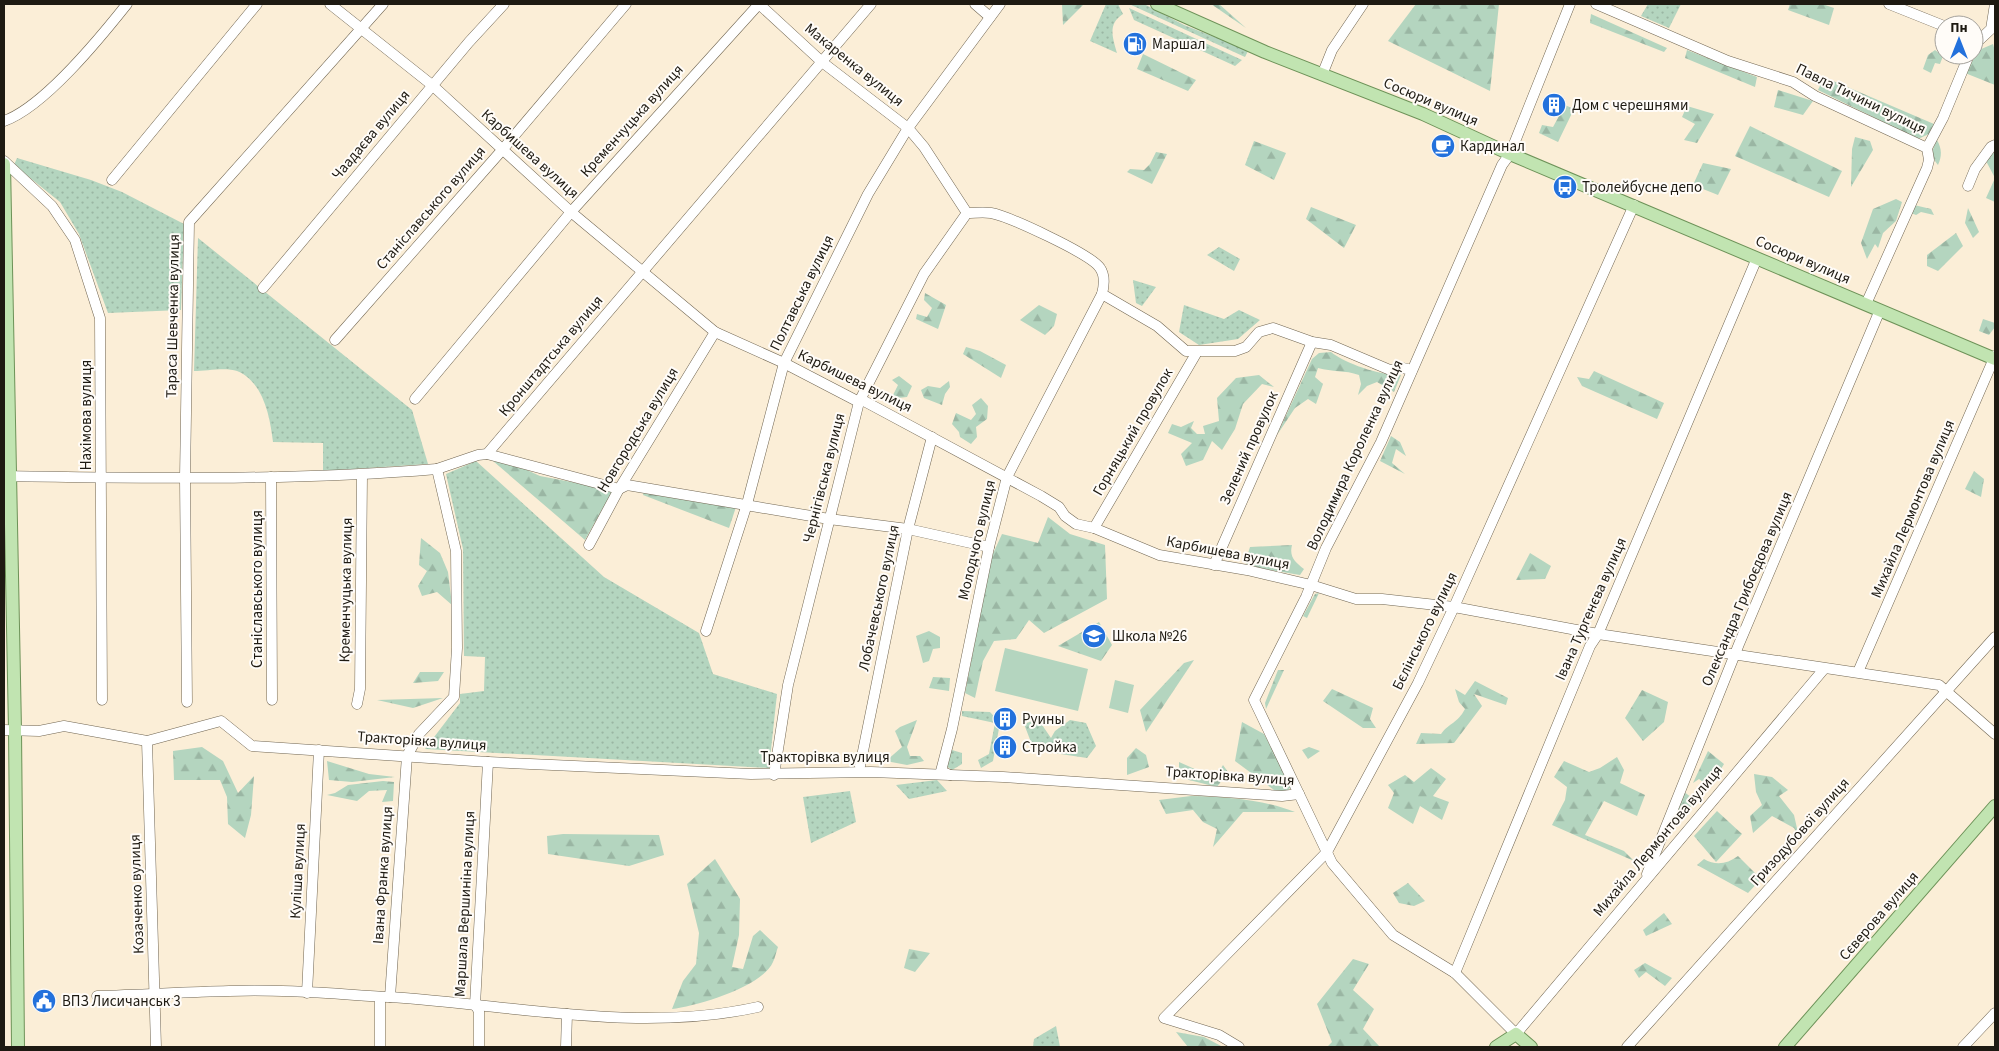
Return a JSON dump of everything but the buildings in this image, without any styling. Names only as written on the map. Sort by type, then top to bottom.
[{"type":"main road","name":"Сосюри вулиця","points":[[1157,4],[1211,29],[1322,75],[1424,114],[1510,154],[1995,357]]},
{"type":"main road","points":[[4,163],[9,730],[18,1047]]},
{"type":"main road","name":"Сєверова вулиця","points":[[1785,1047],[1995,806]]},
{"type":"main road","points":[[1496,1047],[1516,1034]]},
{"type":"main road","name":"Тракторівка вулиця","points":[[1516,1034],[1531,1047]]},
{"type":"street","points":[[4,121],[32,106],[46,93],[103,34],[127,4]]},
{"type":"street","points":[[112,180],[257,4]]},
{"type":"street","name":"Карбишева вулиця","points":[[330,4],[432,85],[571,212],[715,332],[784,363],[859,402],[864,401],[932,437],[1059,507],[1065,516],[1076,524],[1094,528],[1159,555],[1311,584],[1356,599],[1382,598],[1454,607],[1598,634],[1734,656],[1858,672],[1939,685],[1946,691]]},
{"type":"street","name":"Тараса Шевченка вулиця","points":[[187,702],[185,478],[189,222],[383,4]]},
{"type":"street","name":"Чаадаєва вулиця","points":[[263,288],[432,85],[504,4]]},
{"type":"street","name":"Станіславського вулиця","points":[[335,340],[503,149],[626,4]]},
{"type":"street","name":"Макаренка вулиця","points":[[759,4],[822,62],[908,128],[924,147],[967,213]]},
{"type":"street","name":"Кременчуцька вулиця","points":[[415,399],[571,212],[759,4]]},
{"type":"street","name":"Кронштадтська вулиця","points":[[487,454],[870,4]]},
{"type":"street","points":[[975,4],[990,16]]},
{"type":"street","name":"Полтавська вулиця","points":[[706,631],[746,504],[784,363],[868,194],[908,128],[1000,4]]},
{"type":"street","points":[[1322,75],[1332,50],[1363,4]]},
{"type":"street","name":"Володимира Короленка вулиця","points":[[1299,794],[1254,700],[1311,584],[1326,548],[1381,442],[1502,165],[1510,154],[1570,4]]},
{"type":"street","name":"Павла Тичини вулиця","points":[[1596,4],[1728,61],[1793,82],[1815,96],[1927,148],[1929,160],[1927,168],[1866,304]]},
{"type":"street","points":[[1888,4],[1934,22]]},
{"type":"street","points":[[1994,32],[1995,4]]},
{"type":"street","points":[[1927,148],[1943,118],[1965,65]]},
{"type":"street","points":[[1968,186],[1975,169],[1991,147],[1995,145]]},
{"type":"street","name":"Нахімова вулиця","points":[[4,163],[52,206],[75,240],[100,318],[102,700]]},
{"type":"street","name":"Бєлінського вулиця","points":[[1239,1047],[1219,1035],[1164,1018],[1327,852],[1418,683],[1454,607],[1634,205]]},
{"type":"street","points":[[967,213],[992,213],[1072,247],[1093,260],[1102,269],[1104,280],[1102,294],[1156,326],[1186,351],[1236,350],[1246,347],[1259,332],[1273,328],[1312,342],[1332,345],[1390,370],[1403,368],[1412,370]]},
{"type":"street","name":"Чернігівська вулиця","points":[[774,775],[788,685],[859,402],[924,274],[967,213]]},
{"type":"street","name":"Івана Тургенєва вулиця","points":[[1455,973],[1590,646],[1598,634],[1757,258]]},
{"type":"street","name":"Молодчого вулиця","points":[[951,776],[941,771],[952,729],[989,546],[1007,478],[1102,294]]},
{"type":"street","name":"Олександра Грибоєдова вулиця","points":[[1644,881],[1734,656],[1880,310]]},
{"type":"street","name":"Новгородська вулиця","points":[[589,545],[619,489],[715,332]]},
{"type":"street","name":"Зелений провулок","points":[[1214,565],[1312,342]]},
{"type":"street","name":"Горняцький провулок","points":[[1094,528],[1197,352]]},
{"type":"street","name":"Михайла Лермонтова вулиця","points":[[1858,672],[1995,357]]},
{"type":"street","name":"Лобачевського вулиця","points":[[860,766],[908,529],[932,437]]},
{"type":"street","points":[[6,476],[101,479],[362,475],[437,469],[478,455],[487,454],[619,489],[627,485],[829,519],[908,529],[989,546]]},
{"type":"street","points":[[406,756],[419,734],[454,697],[457,648],[456,552],[437,469]]},
{"type":"street","name":"Кременчуцька вулиця","points":[[357,704],[360,688],[362,475]]},
{"type":"street","name":"Станіславського вулиця","points":[[272,477],[272,700]]},
{"type":"street","name":"Гризодубової вулиця","points":[[1627,1047],[1995,637]]},
{"type":"street","name":"Михайла Лермонтова вулиця","points":[[1516,1034],[1824,669]]},
{"type":"street","points":[[1946,691],[1995,734]]},
{"type":"street","name":"Тракторівка вулиця","points":[[9,730],[39,731],[64,726],[147,740],[221,721],[252,746],[488,762],[774,775],[871,772],[1075,780],[1282,796],[1299,794],[1332,863],[1393,935],[1455,973],[1516,1034]]},
{"type":"street","name":"Козаченко вулиця","points":[[147,740],[156,1047]]},
{"type":"street","name":"Куліша вулиця","points":[[307,993],[318,750]]},
{"type":"street","name":"Івана Франка вулиця","points":[[380,1047],[406,756]]},
{"type":"street","name":"Маршала Вершиніна вулиця","points":[[478,1047],[479,1011],[475,1005],[488,762]]},
{"type":"street","points":[[96,996],[230,991],[307,993],[385,997],[567,1014],[670,1018],[722,1015],[758,1006]]},
{"type":"street","points":[[1963,1047],[1995,1013]]},
{"type":"street","points":[[566,1047],[567,1014]]},
{"type":"green space","points":[[1062,4],[1084,4],[1063,25]]},
{"type":"green space","points":[[1106,4],[1118,4],[1123,14],[1115,22],[1112,32],[1117,53],[1090,41]]},
{"type":"green space","points":[[1129,4],[1144,4],[1184,25],[1248,51],[1245,57]]},
{"type":"green space","points":[[1211,4],[1219,4],[1246,28]]},
{"type":"green space","points":[[1416,4],[1499,4],[1490,91],[1388,41]]},
{"type":"green space","points":[[1648,4],[1681,4],[1669,28],[1641,16]]},
{"type":"green space","points":[[1790,4],[1822,4],[1834,8],[1829,25],[1788,10]]},
{"type":"green space","points":[[1129,8],[1242,60],[1235,66],[1134,20]]},
{"type":"green space","points":[[1591,14],[1667,48],[1664,52],[1590,23]]},
{"type":"green space","points":[[1993,44],[1995,51],[1995,85],[1965,73],[1970,65],[1984,65],[1984,48]]},
{"type":"green space","points":[[1687,50],[1757,77],[1755,87],[1685,58]]},
{"type":"green space","points":[[1934,51],[1934,65],[1931,73],[1923,69],[1928,55]]},
{"type":"green space","points":[[1143,54],[1196,80],[1188,91],[1137,69]]},
{"type":"green space","points":[[1824,77],[1934,124],[1929,134],[1918,139],[1818,90]]},
{"type":"green space","points":[[1778,90],[1813,101],[1803,115],[1774,107]]},
{"type":"green space","points":[[1565,105],[1574,109],[1558,142],[1539,133],[1542,125],[1553,127]]},
{"type":"green space","points":[[1687,106],[1714,114],[1697,143],[1684,140],[1695,124],[1682,117]]},
{"type":"green space","points":[[1750,126],[1842,171],[1829,197],[1735,156]]},
{"type":"green space","points":[[1855,137],[1870,141],[1873,150],[1851,187],[1852,149]]},
{"type":"green space","points":[[1937,140],[1941,152],[1938,165],[1934,159],[1933,152]]},
{"type":"green space","points":[[1254,141],[1286,153],[1274,180],[1245,165]]},
{"type":"green space","points":[[1995,151],[1995,177],[1995,178],[1986,161]]},
{"type":"green space","points":[[1156,152],[1167,154],[1152,184],[1127,172],[1130,169],[1144,170],[1150,164]]},
{"type":"green space","points":[[17,158],[91,180],[122,192],[184,224],[181,310],[108,313],[79,234],[60,202],[14,165]]},
{"type":"green space","points":[[1703,163],[1731,169],[1718,195],[1693,185]]},
{"type":"green space","points":[[1995,178],[1995,196],[1995,202],[1986,198]]},
{"type":"green space","points":[[1896,199],[1902,202],[1896,221],[1883,233],[1878,248],[1875,244],[1867,259],[1861,243],[1873,209]]},
{"type":"green space","points":[[1914,205],[1931,209],[1934,215],[1921,212],[1916,215],[1911,213]]},
{"type":"green space","points":[[1311,207],[1356,225],[1344,248],[1306,219]]},
{"type":"green space","points":[[1968,208],[1979,232],[1973,238],[1965,223]]},
{"type":"green space","points":[[1956,233],[1963,246],[1938,271],[1927,266],[1927,255]]},
{"type":"green space","points":[[198,238],[412,410],[428,464],[323,471],[323,443],[273,442],[264,402],[254,383],[246,376],[237,371],[227,369],[194,371]]},
{"type":"green space","points":[[1219,247],[1240,259],[1234,271],[1207,255]]},
{"type":"green space","points":[[1133,280],[1156,287],[1142,306],[1136,303]]},
{"type":"green space","points":[[925,293],[946,305],[938,329],[916,319],[917,314],[927,317],[932,308],[924,300]]},
{"type":"green space","points":[[1039,305],[1057,314],[1054,326],[1045,335],[1020,320]]},
{"type":"green space","points":[[1184,305],[1224,319],[1239,310],[1260,320],[1238,339],[1199,345],[1179,332]]},
{"type":"green space","points":[[1983,319],[1995,323],[1995,327],[1989,335],[1979,331]]},
{"type":"green space","points":[[966,347],[980,351],[1006,365],[1001,378],[963,354]]},
{"type":"green space","points":[[1331,352],[1346,361],[1364,368],[1384,374],[1401,375],[1394,392],[1377,382],[1367,386],[1358,395],[1361,384],[1359,375],[1318,368],[1315,377],[1323,384],[1316,404],[1308,399],[1295,408],[1277,435],[1312,359],[1319,353]]},
{"type":"green space","points":[[1594,371],[1664,403],[1657,419],[1582,386],[1577,377],[1589,379]]},
{"type":"green space","points":[[1259,375],[1274,387],[1262,384],[1243,404],[1235,429],[1222,450],[1212,441],[1203,460],[1186,466],[1181,454],[1192,443],[1168,433],[1172,424],[1181,427],[1194,421],[1191,428],[1197,434],[1205,434],[1203,426],[1219,421],[1217,398],[1236,378]]},
{"type":"green space","points":[[899,376],[912,386],[907,397],[898,398],[893,395],[898,385],[892,380]]},
{"type":"green space","points":[[949,381],[950,387],[945,394],[942,405],[924,398],[921,390],[928,386],[940,388]]},
{"type":"green space","points":[[981,398],[988,406],[987,419],[976,427],[977,437],[971,444],[960,437],[959,432],[952,424],[956,413],[971,420],[976,414],[972,405]]},
{"type":"green space","points":[[1391,436],[1400,442],[1406,456],[1396,449],[1392,463],[1405,474],[1380,461]]},
{"type":"green space","points":[[476,461],[604,577],[699,633],[713,674],[777,694],[769,768],[425,749],[460,703],[460,694],[484,691],[485,657],[464,656],[463,549],[446,474]]},
{"type":"green space","points":[[493,461],[516,465],[540,476],[613,490],[585,540]]},
{"type":"green space","points":[[1974,471],[1984,479],[1981,497],[1965,489]]},
{"type":"green space","points":[[644,491],[736,507],[729,528],[643,495]]},
{"type":"green space","points":[[1048,517],[1070,534],[1105,545],[1107,599],[1044,633],[1029,620],[1016,639],[994,641],[983,661],[975,698],[965,693],[991,558],[1002,534],[1038,543]]},
{"type":"green space","points":[[421,538],[440,553],[448,572],[452,605],[437,592],[422,596],[418,586],[427,571],[419,565]]},
{"type":"green space","points":[[1292,545],[1291,553],[1294,559],[1304,569],[1300,575],[1259,568],[1245,563],[1250,547]]},
{"type":"green space","points":[[1530,553],[1551,566],[1545,579],[1516,580]]},
{"type":"green space","points":[[1319,593],[1307,618],[1303,616],[1315,594]]},
{"type":"green space","points":[[1099,622],[1112,645],[1101,661],[1058,646]]},
{"type":"green space","points":[[929,631],[940,637],[940,648],[933,649],[929,661],[923,663],[916,636]]},
{"type":"green space","points":[[1005,648],[1088,669],[1078,711],[995,691]]},
{"type":"green space","points":[[1194,660],[1146,732],[1140,710],[1184,663]]},
{"type":"green space","points":[[1278,670],[1284,670],[1266,709],[1265,703]]},
{"type":"green space","points":[[420,672],[444,672],[438,681],[413,683]]},
{"type":"green space","points":[[933,677],[950,678],[949,691],[929,688]]},
{"type":"green space","points":[[1115,680],[1134,685],[1128,713],[1109,708]]},
{"type":"green space","points":[[1475,681],[1508,698],[1506,705],[1474,694],[1482,706],[1454,743],[1416,744],[1421,733],[1441,734],[1459,718],[1465,709],[1459,702],[1455,689],[1465,695]]},
{"type":"green space","points":[[1332,689],[1373,708],[1370,719],[1376,728],[1363,728],[1323,701]]},
{"type":"green space","points":[[1642,690],[1668,702],[1664,722],[1643,741],[1625,718]]},
{"type":"green space","points":[[443,698],[413,708],[377,700]]},
{"type":"green space","points":[[962,711],[990,712],[1000,723],[993,761],[981,768],[978,760],[989,754],[995,723],[962,716]]},
{"type":"green space","points":[[1038,719],[1051,738],[1055,731],[1070,720],[1086,723],[1096,746],[1087,758],[1034,750],[1024,724]]},
{"type":"green space","points":[[917,720],[907,747],[910,756],[920,756],[924,761],[907,765],[886,761],[902,747],[895,731]]},
{"type":"green space","points":[[1242,722],[1264,734],[1292,786],[1282,796],[1235,761]]},
{"type":"green space","points":[[202,747],[223,761],[238,793],[254,776],[251,815],[245,838],[228,824],[227,797],[220,780],[174,780],[173,751]]},
{"type":"green space","points":[[1309,747],[1320,751],[1308,759],[1302,750]]},
{"type":"green space","points":[[1136,748],[1146,755],[1149,767],[1127,775],[1127,758]]},
{"type":"green space","points":[[952,750],[962,753],[962,764],[952,770],[945,765]]},
{"type":"green space","points":[[1708,751],[1724,764],[1710,787],[1699,779],[1693,783]]},
{"type":"green space","points":[[1617,757],[1624,770],[1620,783],[1645,795],[1637,816],[1604,801],[1585,835],[1624,851],[1634,861],[1552,825],[1565,800],[1567,787],[1554,777],[1564,761],[1589,772],[1600,768]]},
{"type":"green space","points":[[327,761],[369,774],[395,777],[352,782],[329,780]]},
{"type":"green space","points":[[1179,762],[1215,778],[1223,765],[1228,772],[1217,787],[1189,780],[1179,773]]},
{"type":"green space","points":[[1431,768],[1446,779],[1433,796],[1449,802],[1442,820],[1420,806],[1413,824],[1388,808],[1394,793],[1388,785],[1405,775],[1414,782]]},
{"type":"green space","points":[[1754,774],[1772,777],[1788,790],[1779,796],[1794,815],[1799,837],[1794,828],[1772,816],[1753,833],[1750,816],[1762,805],[1756,792]]},
{"type":"green space","points":[[937,780],[947,791],[909,799],[896,785]]},
{"type":"green space","points":[[383,781],[394,782],[393,801],[382,802],[387,790],[369,791],[357,801],[327,795],[335,793],[348,785]]},
{"type":"green space","points":[[850,791],[856,822],[811,843],[803,797]]},
{"type":"green space","points":[[1683,791],[1696,801],[1668,830]]},
{"type":"green space","points":[[1191,796],[1257,801],[1295,812],[1243,812],[1213,847],[1217,829],[1203,822],[1193,810],[1166,814],[1159,800]]},
{"type":"green space","points":[[1717,811],[1742,834],[1716,862],[1694,836]]},
{"type":"green space","points":[[563,834],[659,835],[664,855],[629,866],[548,854],[547,836]]},
{"type":"green space","points":[[1738,856],[1761,879],[1748,893],[1697,865],[1704,859],[1713,863],[1721,863],[1730,861]]},
{"type":"green space","points":[[715,859],[740,899],[739,935],[732,967],[743,969],[753,936],[760,930],[778,947],[773,962],[767,971],[743,987],[697,1004],[672,1009],[683,981],[696,964],[699,933],[687,884]]},
{"type":"green space","points":[[1408,883],[1425,901],[1414,906],[1399,903],[1393,893]]},
{"type":"green space","points":[[1664,913],[1672,924],[1646,936],[1643,930]]},
{"type":"green space","points":[[909,949],[930,953],[915,972],[904,968]]},
{"type":"green space","points":[[1353,959],[1369,964],[1353,990],[1374,1009],[1363,1029],[1380,1047],[1327,1047],[1332,1042],[1317,1004]]},
{"type":"green space","points":[[1645,963],[1672,978],[1665,986],[1646,972],[1639,978],[1634,970]]},
{"type":"green space","points":[[1056,1026],[1060,1047],[1033,1047],[1034,1039]]},
{"type":"green space","points":[[1176,1032],[1204,1037],[1223,1047],[1188,1047]]},
{"type":"place","name":"Маршал","points":[[1135,44]]},
{"type":"place","name":"Дом с черешнями","points":[[1554,105]]},
{"type":"place","name":"Кардинал","points":[[1443,146]]},
{"type":"place","name":"Тролейбусне депо","points":[[1565,187]]},
{"type":"place","name":"Школа №26","points":[[1094,636]]},
{"type":"place","name":"Руины","points":[[1005,719]]},
{"type":"place","name":"Стройка","points":[[1005,747]]},
{"type":"place","name":"ВПЗ Лисичанськ 3","points":[[44,1001]]}]
